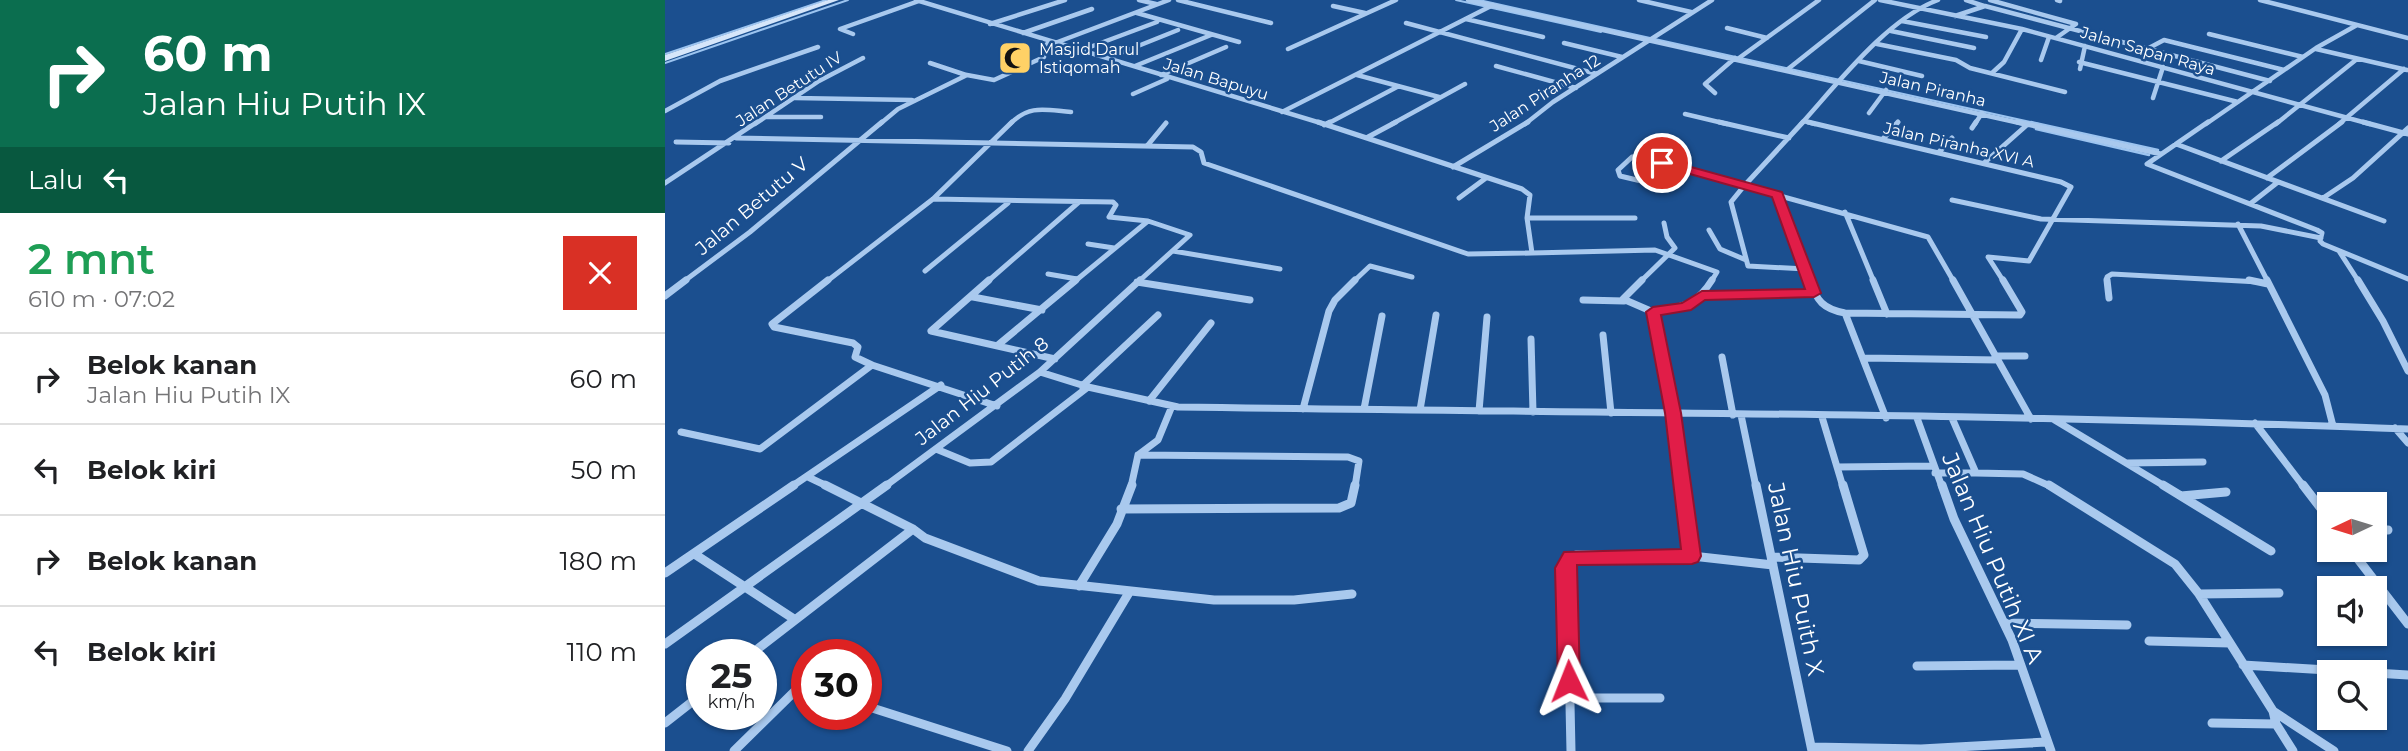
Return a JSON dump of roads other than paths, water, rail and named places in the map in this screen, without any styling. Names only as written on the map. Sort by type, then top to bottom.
[{"type":"main road","points":[[665,58],[835,0]]},
{"type":"street","points":[[853,34],[840,29],[918,0]]},
{"type":"street","name":"Jalan Bapuyu","points":[[918,0],[1282,112],[1493,5]]},
{"type":"street","points":[[990,24],[1065,0]]},
{"type":"street","points":[[1139,0],[1157,4]]},
{"type":"street","points":[[930,63],[967,75],[997,79],[1041,60],[1042,47],[1169,0]]},
{"type":"street","points":[[1178,0],[1271,23]]},
{"type":"street","points":[[1288,50],[1396,0]]},
{"type":"street","name":"Jalan Piranha","points":[[1468,0],[1886,90],[2161,154]]},
{"type":"street","points":[[1639,0],[1692,12]]},
{"type":"street","name":"Jalan Piranha 12","points":[[1453,167],[1712,0]]},
{"type":"street","points":[[1715,93],[1705,84],[1819,0]]},
{"type":"street","points":[[1788,69],[1877,0]]},
{"type":"street","name":"Jalan Sapan Raya","points":[[1877,0],[2022,29],[2347,118],[2406,131]]},
{"type":"street","points":[[1746,260],[1731,202],[1839,80],[1916,8],[1938,0]]},
{"type":"street","points":[[1966,0],[2270,81]]},
{"type":"street","points":[[1990,0],[2077,24],[2072,30],[2055,38]]},
{"type":"street","points":[[2260,0],[2408,38]]},
{"type":"street","points":[[1333,6],[1365,13]]},
{"type":"street","points":[[1955,16],[1985,6]]},
{"type":"street","points":[[1022,34],[1093,9]]},
{"type":"street","points":[[1136,13],[1238,42]]},
{"type":"street","points":[[1465,19],[1543,37]]},
{"type":"street","points":[[1902,21],[1986,37]]},
{"type":"street","points":[[1082,50],[1157,22]]},
{"type":"street","points":[[1406,23],[1597,74]]},
{"type":"street","points":[[2357,25],[2316,48],[2147,164],[2317,230],[2322,233],[2323,244],[2408,279]]},
{"type":"street","points":[[1727,28],[1767,37]]},
{"type":"street","points":[[1992,73],[2004,62],[2022,29]]},
{"type":"street","points":[[1107,58],[1178,30]]},
{"type":"street","points":[[1891,31],[1974,48]]},
{"type":"street","points":[[1134,67],[1211,34]]},
{"type":"street","points":[[2209,34],[2303,57]]},
{"type":"street","points":[[2041,60],[2049,37]]},
{"type":"street","points":[[2147,49],[2164,40],[2284,71]]},
{"type":"street","points":[[1563,43],[1622,57]]},
{"type":"street","points":[[1877,44],[1956,60],[1966,67],[2065,92]]},
{"type":"street","points":[[2080,69],[2079,62],[2085,46]]},
{"type":"street","points":[[665,111],[720,81],[817,47]]},
{"type":"street","points":[[1160,75],[1226,47]]},
{"type":"street","points":[[2316,48],[2406,70]]},
{"type":"street","name":"Jalan Betutu IV","points":[[666,185],[794,98],[863,58]]},
{"type":"street","points":[[2221,161],[2357,59]]},
{"type":"street","points":[[1859,61],[1922,76]]},
{"type":"street","points":[[2079,62],[2238,102]]},
{"type":"street","points":[[1496,66],[1576,88]]},
{"type":"street","points":[[2153,98],[2163,67]]},
{"type":"street","points":[[2267,178],[2406,70]]},
{"type":"street","points":[[794,98],[913,100],[967,75]]},
{"type":"street","points":[[1357,75],[1440,97]]},
{"type":"street","points":[[2004,85],[2007,77]]},
{"type":"street","points":[[1133,94],[1168,78]]},
{"type":"street","points":[[1368,137],[1465,84]]},
{"type":"street","points":[[1323,125],[1398,86]]},
{"type":"street","points":[[1869,113],[1886,90]]},
{"type":"street","name":"Jalan Betutu V","points":[[665,296],[750,232],[859,139],[913,100]]},
{"type":"street","points":[[997,406],[941,385],[872,365],[855,357],[858,346],[853,343],[772,324],[933,199],[988,142],[1027,110],[1071,112]]},
{"type":"street","points":[[1282,112],[1368,137],[1529,193],[1531,253]]},
{"type":"street","points":[[1972,128],[1982,113]]},
{"type":"street","points":[[1685,114],[1789,138]]},
{"type":"street","points":[[766,117],[821,117]]},
{"type":"street","name":"Jalan Piranha XVI A","points":[[1804,121],[2070,184],[2054,220]]},
{"type":"street","points":[[1882,139],[1898,122]]},
{"type":"street","points":[[1147,146],[1166,123]]},
{"type":"street","points":[[1984,163],[2028,124]]},
{"type":"street","points":[[2323,198],[2353,178],[2406,131]]},
{"type":"street","points":[[736,138],[1199,149],[1204,163],[1468,254],[1655,250],[1718,273],[1702,296],[1686,307],[1653,312],[1624,302],[1583,300]]},
{"type":"street","points":[[1939,152],[1952,138]]},
{"type":"street","points":[[675,142],[730,143]]},
{"type":"street","points":[[2176,144],[2385,221]]},
{"type":"street","points":[[1671,188],[1620,176],[1618,170],[1632,157],[1640,156],[1928,237],[2031,419]]},
{"type":"street","points":[[1459,198],[1486,178]]},
{"type":"street","points":[[2250,204],[2278,182]]},
{"type":"street","points":[[1778,194],[1821,306],[1845,313],[2023,315],[1988,257],[2029,261],[2054,220]]},
{"type":"street","points":[[933,199],[1113,202],[1116,205],[1109,217],[1148,221]]},
{"type":"street","points":[[1952,200],[2054,220],[2276,227],[2321,239]]},
{"type":"street","points":[[925,271],[1009,202]]},
{"type":"street","points":[[1055,359],[931,331],[1079,202]]},
{"type":"street","points":[[1845,212],[1887,314]]},
{"type":"street","points":[[1528,218],[1635,218]]},
{"type":"street","points":[[998,345],[1148,221]]},
{"type":"street","name":"Jalan Hiu Putih 8","points":[[665,644],[997,406],[1055,359],[1191,234],[1148,221]]},
{"type":"street","points":[[1624,302],[1627,294],[1669,257],[1675,245],[1667,237],[1664,223]]},
{"type":"street","points":[[2238,225],[2326,395],[2333,426]]},
{"type":"street","points":[[1709,230],[1720,249],[1746,260],[1753,268],[1806,269]]},
{"type":"street","points":[[1088,244],[1114,248]]},
{"type":"street","points":[[1173,251],[1280,269]]},
{"type":"street","points":[[2339,251],[2408,371]]},
{"type":"street","points":[[1303,409],[1322,327],[1335,300],[1370,265],[1412,277]]},
{"type":"street","points":[[1048,274],[1077,279]]},
{"type":"street","points":[[2109,298],[2107,277],[2112,274],[2241,279],[2269,284]]},
{"type":"street","points":[[1137,282],[1250,300]]},
{"type":"street","points":[[1702,296],[1814,293]]},
{"type":"street","points":[[973,297],[1042,310]]},
{"type":"street","points":[[1653,312],[1673,413],[1692,556]]},
{"type":"street","points":[[1845,313],[1886,418]]},
{"type":"street","points":[[936,449],[964,462],[982,465],[991,462],[1085,386],[1158,315]]},
{"type":"street","points":[[1420,410],[1436,315]]},
{"type":"street","points":[[1363,409],[1382,316]]},
{"type":"street","points":[[1479,411],[1487,317]]},
{"type":"street","points":[[1149,401],[1211,323]]},
{"type":"street","points":[[1602,335],[1611,413]]},
{"type":"street","points":[[1531,339],[1533,412]]},
{"type":"street","points":[[2399,354],[2408,356]]},
{"type":"street","name":"Jalan Hiu Puith X","points":[[1722,356],[1772,561],[1812,749]]},
{"type":"street","points":[[1864,358],[2025,356]]},
{"type":"street","points":[[681,432],[760,449],[872,365]]},
{"type":"street","points":[[1040,372],[1085,386],[1172,406],[2052,419],[2408,429]]},
{"type":"street","points":[[665,573],[696,555],[941,385]]},
{"type":"street","points":[[1079,586],[1117,524],[1136,474],[1138,456],[1158,440],[1172,406]]},
{"type":"street","points":[[1571,751],[1565,568],[1571,557],[1692,556],[1772,561],[1859,560],[1864,555],[1822,417]]},
{"type":"street","name":"Jalan Hiu Putih XI A","points":[[1917,418],[1933,469],[2004,623],[2049,747]]},
{"type":"street","points":[[1952,418],[1976,473]]},
{"type":"street","points":[[2052,419],[2271,551]]},
{"type":"street","points":[[2255,423],[2317,503]]},
{"type":"street","points":[[2395,428],[2408,443]]},
{"type":"street","points":[[1121,509],[1339,508],[1351,503],[1360,466],[1359,461],[1348,457],[1138,456]]},
{"type":"street","points":[[2126,463],[2203,462]]},
{"type":"street","points":[[1837,467],[2023,474],[2039,480],[2175,564],[2199,594],[2273,711],[2276,724],[2293,751]]},
{"type":"street","points":[[809,477],[862,502],[925,538],[1039,581],[1214,600],[1294,600],[1352,594]]},
{"type":"street","points":[[2180,496],[2226,492]]},
{"type":"street","points":[[769,639],[913,529]]},
{"type":"street","points":[[696,555],[794,619]]},
{"type":"street","points":[[2360,562],[2408,624]]},
{"type":"street","points":[[1028,751],[1065,699],[1131,591]]},
{"type":"street","points":[[2199,594],[2279,593]]},
{"type":"street","points":[[2004,623],[2127,625]]},
{"type":"street","points":[[2150,641],[2229,643]]},
{"type":"street","points":[[1917,666],[2020,665]]},
{"type":"street","points":[[2243,665],[2317,669]]},
{"type":"street","points":[[2387,674],[2408,675]]},
{"type":"street","points":[[734,751],[791,695]]},
{"type":"street","points":[[1569,698],[1660,698]]},
{"type":"street","points":[[665,723],[686,707]]},
{"type":"street","points":[[882,711],[1007,751]]},
{"type":"street","points":[[2273,711],[2334,751]]},
{"type":"street","points":[[2212,723],[2276,724]]},
{"type":"street","points":[[1812,749],[2049,747]]},
{"type":"waterway","points":[[665,54],[826,0]]},
{"type":"waterway","points":[[665,63],[848,0]]},
{"type":"waterway","points":[[1456,0],[1601,32]]},
{"type":"waterway","points":[[1479,0],[2039,124]]},
{"type":"waterway","points":[[2031,122],[2158,150]]},
{"type":"waterway","points":[[2036,129],[2149,155]]},
{"type":"place","name":"Masjid Darul Istiqomah","points":[[1015,58]]}]
